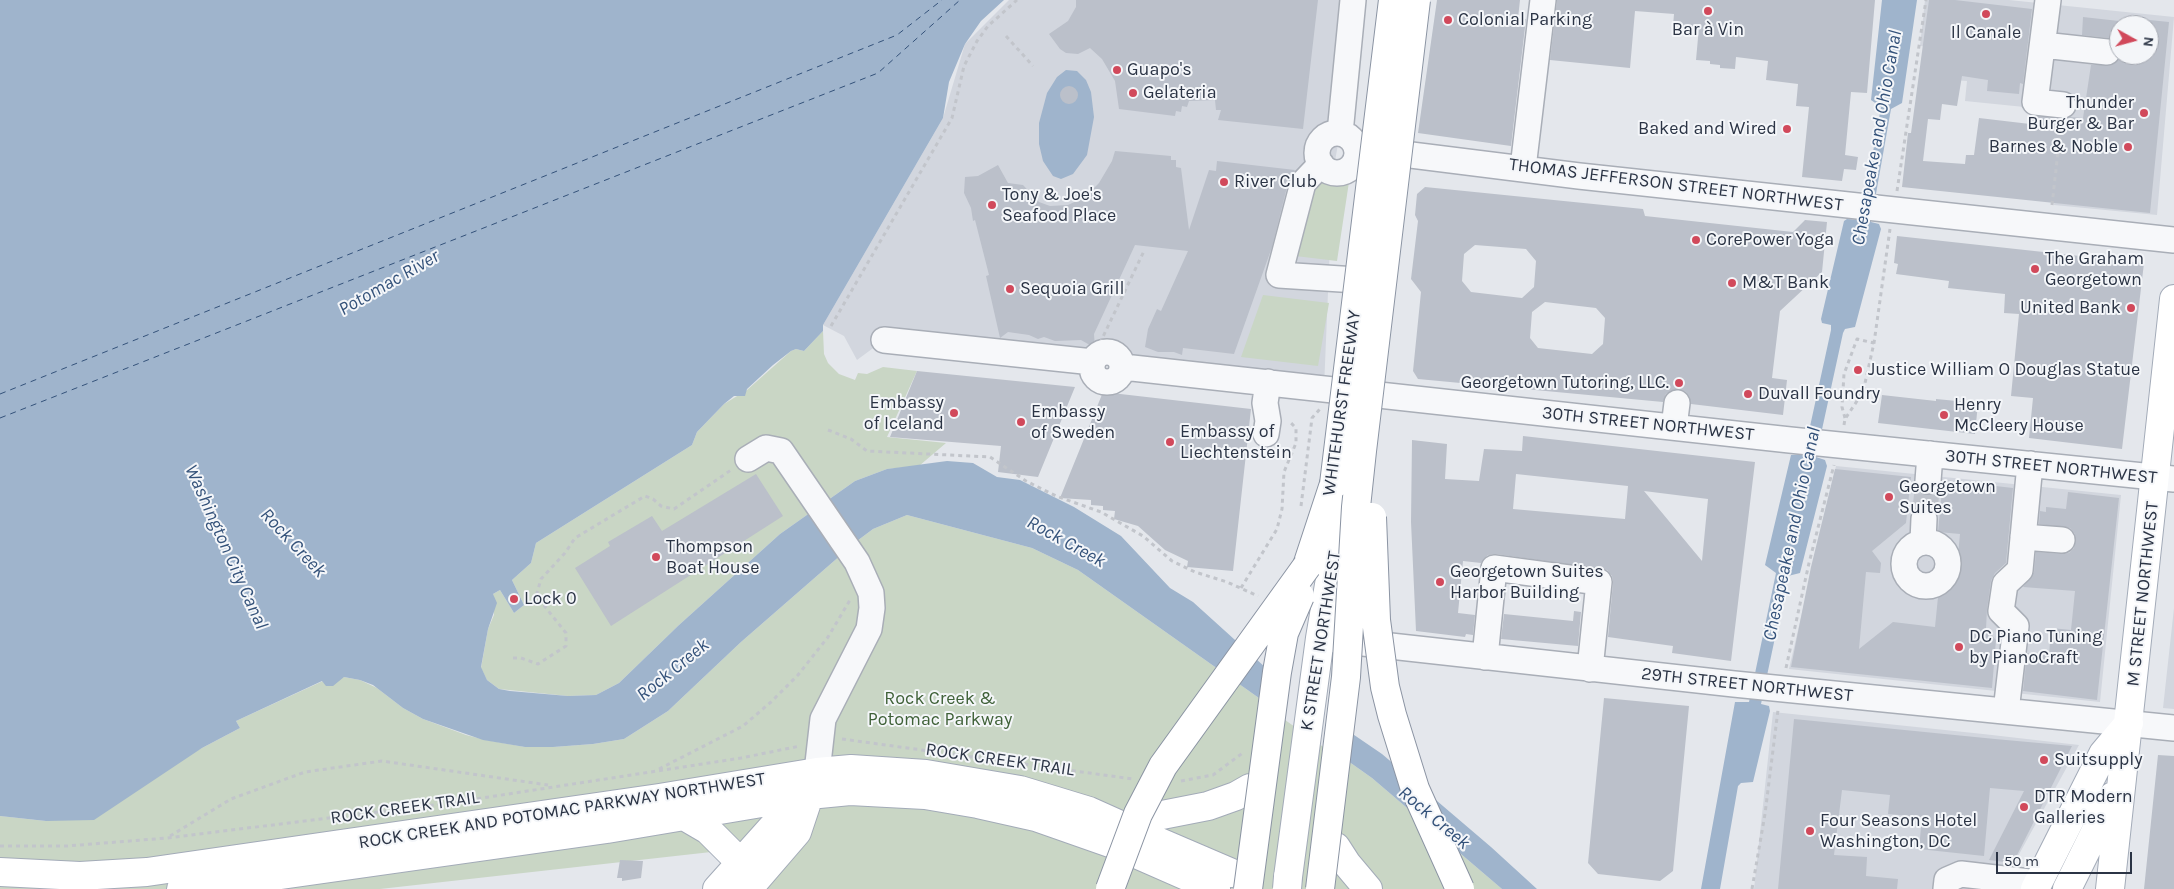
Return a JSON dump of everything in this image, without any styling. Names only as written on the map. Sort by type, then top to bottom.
[{"type":"main road","name":"WHITEHURST FREEWAY","points":[[1232,884],[1284,633],[1303,590],[1307,566],[1334,484],[1394,0]]},
{"type":"main road","name":"K STREET NORTHWEST","points":[[1287,883],[1320,638],[1358,393],[1405,0]]},
{"type":"main road","name":"WHITEHURST FREEWAY","points":[[1320,889],[1346,677],[1356,506],[1416,0]]},
{"type":"main road","name":"M STREET NORTHWEST","points":[[2110,889],[2129,723],[2164,478],[2174,299]]},
{"type":"main road","points":[[1376,338],[1376,448],[1373,556],[1381,662],[1392,715],[1406,765],[1460,889]]},
{"type":"main road","points":[[1110,889],[1138,814],[1163,766],[1307,566]]},
{"type":"main road","points":[[2122,779],[2073,888],[2037,886],[2103,754],[2129,723]]},
{"type":"main road","name":"ROCK CREEK AND POTOMAC PARKWAY NORTHWEST","points":[[181,889],[607,829],[684,816],[868,770],[943,776],[1020,790],[1090,812],[1132,831],[1232,884]]},
{"type":"main road","points":[[717,889],[813,783]]},
{"type":"main road","points":[[748,889],[797,832],[813,783]]},
{"type":"main road","name":"ROCK CREEK AND POTOMAC PARKWAY NORTHWEST","points":[[0,872],[80,876],[147,872],[669,796],[813,783],[866,791],[950,798],[1036,817],[1132,831]]},
{"type":"main road","points":[[1132,831],[1236,796],[1250,788]]},
{"type":"main road","points":[[684,816],[708,830],[740,862]]},
{"type":"main road","points":[[1336,848],[1368,889]]},
{"type":"street","points":[[1340,133],[1353,0]]},
{"type":"street","points":[[1523,168],[1544,0]]},
{"type":"street","points":[[2048,0],[2035,102],[2063,104]]},
{"type":"street","points":[[2042,45],[2107,52]]},
{"type":"street","points":[[1340,133],[1351,138],[1357,155],[1351,167],[1340,173],[1326,170],[1321,164],[1318,153],[1322,140],[1327,136],[1340,133]]},
{"type":"street","name":"THOMAS JEFFERSON STREET NORTHWEST","points":[[1357,155],[1387,152],[1853,206],[2174,240]]},
{"type":"street","points":[[1321,164],[1303,183],[1279,275],[1372,281]]},
{"type":"street","points":[[884,340],[1095,359]]},
{"type":"street","name":"30TH STREET NORTHWEST","points":[[1095,359],[1094,375],[1107,382],[1120,376],[1123,367],[1798,441],[2164,478]]},
{"type":"street","points":[[1259,433],[1268,421],[1265,403],[1265,382]]},
{"type":"street","points":[[1674,427],[1677,403]]},
{"type":"street","points":[[748,458],[766,448],[781,451],[857,562],[871,593],[870,623],[862,645],[833,696],[823,718],[813,783]]},
{"type":"street","points":[[1928,481],[1930,454]]},
{"type":"street","points":[[2006,711],[2016,626],[2001,611],[2005,584],[2020,570],[2030,464]]},
{"type":"street","points":[[2023,537],[2062,540]]},
{"type":"street","points":[[1485,657],[1494,568],[1599,582],[1590,669]]},
{"type":"street","name":"29TH STREET NORTHWEST","points":[[1320,638],[1782,690],[2174,728]]},
{"type":"street","points":[[1946,889],[1947,880],[1961,874],[2037,886]]},
{"type":"path","points":[[831,326],[952,118],[964,66],[976,41],[988,26],[1017,0]]},
{"type":"path","points":[[1752,889],[1766,814],[1782,690],[1809,563],[1837,444],[1846,419],[1863,392],[1874,343],[1891,210],[1926,0]]},
{"type":"path","points":[[1006,36],[1033,66]]},
{"type":"path","points":[[2050,226],[2063,104]]},
{"type":"path","points":[[1095,359],[1144,251]]},
{"type":"path","points":[[1846,419],[1842,406],[1844,374],[1857,339],[1874,343]]},
{"type":"path","points":[[1241,588],[1277,529],[1282,508],[1284,472],[1296,443],[1296,428],[1286,419]]},
{"type":"path","points":[[828,430],[851,439],[867,451],[990,457],[1026,481],[1056,496],[1101,512],[1143,536],[1172,560],[1195,572],[1263,598]]},
{"type":"path","points":[[513,658],[538,664],[565,648],[567,641],[566,633],[542,604],[538,593],[541,579],[565,554],[575,538],[645,496],[653,499],[661,506],[674,509],[748,458]]},
{"type":"path","points":[[656,771],[743,726],[771,702],[798,675],[828,637],[854,594]]},
{"type":"path","name":"ROCK CREEK TRAIL","points":[[840,739],[1139,779]]},
{"type":"path","name":"ROCK CREEK TRAIL","points":[[0,846],[67,846],[167,838],[450,803],[741,758],[808,745]]},
{"type":"path","points":[[1178,781],[1213,775],[1250,749]]},
{"type":"path","points":[[167,838],[240,796],[305,772],[382,760],[553,786]]},
{"type":"shaded area","points":[[1009,0],[1355,0],[1340,133],[1333,172],[1324,388],[884,340],[857,360],[844,336],[823,325],[943,118],[965,44]]},
{"type":"shaded area","points":[[1925,0],[2009,0],[2155,15],[2109,15],[2109,65],[2159,65],[2159,15],[2174,17],[2157,215],[2054,205],[2064,111],[1965,101],[1967,81],[1952,80],[1955,49],[1920,46]]},
{"type":"shaded area","points":[[1836,466],[2121,495],[2100,702],[1789,669]]},
{"type":"shaded area","points":[[2174,608],[2174,709],[2163,708]]},
{"type":"shaded area","points":[[1773,712],[2079,745],[2000,889],[1754,889]]},
{"type":"green space","points":[[1316,180],[1337,186],[1349,182],[1337,261],[1287,255]]},
{"type":"green space","points":[[1263,295],[1329,303],[1318,366],[1241,357]]},
{"type":"green space","points":[[823,331],[824,354],[828,363],[839,374],[855,380],[858,373],[867,374],[883,367],[917,371],[887,437],[946,443],[919,466],[887,469],[855,481],[780,534],[679,625],[619,683],[596,695],[568,696],[499,689],[487,680],[481,668],[488,629],[494,615],[493,594],[500,590],[514,613],[524,605],[512,580],[531,563],[536,543],[692,445],[697,432],[724,404],[747,390],[791,351],[796,349],[804,351]]},
{"type":"green space","name":"Rock Creek & Potomac Parkway","points":[[907,515],[1032,548],[1078,570],[1372,778],[1502,889],[729,889],[729,850],[380,889],[0,889],[0,816],[46,821],[202,748],[240,728],[236,721],[323,681],[324,683],[344,677],[360,680],[377,688],[403,708],[423,719],[466,735],[486,740],[525,747],[553,747],[624,739],[668,711],[741,642],[857,541],[873,529]]},
{"type":"water","points":[[0,0],[1004,0],[981,21],[965,44],[949,82],[943,118],[823,325],[823,331],[804,351],[796,349],[791,351],[773,365],[747,389],[745,396],[734,396],[724,404],[697,432],[692,445],[536,543],[531,563],[512,580],[524,605],[514,613],[500,590],[493,594],[497,603],[488,629],[481,667],[487,680],[499,689],[510,691],[568,696],[596,695],[619,683],[679,625],[780,534],[855,481],[887,469],[947,461],[973,463],[997,477],[1020,480],[1074,507],[1121,536],[1170,588],[1193,602],[1297,696],[1382,754],[1537,889],[1502,889],[1372,778],[1078,570],[1032,548],[907,515],[873,529],[857,541],[741,642],[668,711],[624,739],[553,747],[525,747],[483,740],[423,719],[403,708],[373,685],[344,677],[333,686],[326,686],[322,681],[236,721],[240,728],[202,748],[94,820],[46,821],[0,816]]},
{"type":"water","name":"Chesapeake and Ohio Canal","points":[[1882,0],[1917,0],[1902,103],[1891,109],[1871,222],[1879,224],[1881,229],[1855,327],[1845,329],[1843,333],[1816,457],[1825,460],[1827,466],[1800,573],[1788,576],[1761,704],[1769,706],[1770,711],[1753,782],[1741,783],[1738,786],[1720,889],[1701,889],[1735,702],[1749,702],[1776,573],[1765,565],[1791,455],[1804,454],[1831,330],[1831,325],[1822,323],[1821,319],[1844,221],[1847,219],[1861,220],[1881,107],[1871,100]]},
{"type":"water","points":[[1066,70],[1077,71],[1086,80],[1091,92],[1094,117],[1087,155],[1073,174],[1061,179],[1053,176],[1043,161],[1039,144],[1039,123],[1047,93],[1057,77]]},
{"type":"pier","points":[[1266,665],[1298,694],[1350,729],[1346,763],[1261,703]]},
{"type":"building","points":[[1076,0],[1318,0],[1303,129],[1218,120],[1221,110],[1216,110],[1215,100],[1189,101],[1187,107],[1182,106],[1181,112],[1176,111],[1175,116],[1119,109],[1115,81],[1102,59],[1090,48],[1078,54],[1066,53],[1060,49],[1049,34],[1068,21],[1076,7]]},
{"type":"building","points":[[1437,0],[1520,0],[1518,18],[1526,19],[1511,146],[1418,133]]},
{"type":"building","points":[[1557,0],[1875,0],[1867,93],[1851,92],[1845,155],[1858,157],[1856,170],[1844,169],[1842,181],[1802,177],[1809,107],[1796,106],[1798,84],[1766,80],[1768,61],[1736,57],[1735,69],[1720,68],[1720,65],[1710,64],[1710,61],[1696,60],[1699,27],[1673,26],[1674,14],[1635,11],[1630,68],[1550,60]]},
{"type":"building","points":[[1929,0],[1955,0],[2032,9],[2023,84],[2020,83],[2019,94],[1987,91],[1988,80],[1962,76],[1957,106],[1942,104],[1940,120],[1928,119],[1923,161],[1965,164],[1966,155],[1974,155],[1979,118],[2030,124],[2031,115],[2061,119],[2070,117],[2083,118],[2091,65],[2159,65],[2159,21],[2169,22],[2150,213],[1902,187],[1908,133],[1911,133]]},
{"type":"building","points":[[2083,17],[2109,20],[2109,38],[2082,35]]},
{"type":"building","points":[[1069,86],[1075,89],[1078,95],[1075,101],[1069,104],[1063,101],[1060,95],[1063,89]]},
{"type":"building","points":[[1115,151],[1171,156],[1171,160],[1176,160],[1176,167],[1181,168],[1189,230],[1209,170],[1216,171],[1217,161],[1295,170],[1289,179],[1272,247],[1234,354],[1183,348],[1182,355],[1174,352],[1158,352],[1145,347],[1148,329],[1157,309],[1161,311],[1188,251],[1135,245],[1094,334],[1095,348],[1081,340],[1055,341],[1044,337],[1038,339],[1029,335],[1008,332],[1000,338],[986,276],[989,275],[975,220],[973,221],[971,208],[964,193],[965,177],[978,176],[998,165],[1008,183],[1023,185],[1039,202],[1050,206],[1068,205],[1085,197],[1099,183],[1112,161]]},
{"type":"building","points":[[1425,187],[1643,209],[1645,216],[1793,232],[1805,220],[1827,222],[1822,272],[1780,311],[1772,378],[1787,380],[1783,415],[1691,404],[1686,392],[1678,389],[1666,394],[1663,402],[1418,379],[1413,371],[1421,292],[1411,279],[1418,221],[1415,215],[1417,194]],"holes":[[[1475,245],[1526,249],[1536,261],[1534,287],[1522,298],[1471,292],[1462,281],[1464,254]],[[1545,302],[1596,308],[1605,318],[1603,344],[1592,354],[1538,348],[1530,338],[1532,312]]]},
{"type":"building","points":[[1897,236],[2144,263],[2122,449],[2029,438],[2033,398],[2011,396],[2019,314],[2004,313],[2005,294],[1948,288],[1949,281],[1896,274],[1898,264],[1894,263]]},
{"type":"building","points":[[917,371],[1075,387],[1038,477],[998,472],[1001,446],[890,437]]},
{"type":"building","points":[[1103,392],[1251,409],[1233,571],[1187,567],[1188,561],[1165,550],[1138,526],[1114,519],[1115,511],[1103,510],[1103,506],[1091,505],[1091,500],[1060,498]]},
{"type":"building","points":[[1882,395],[1978,403],[1975,434],[1878,423]]},
{"type":"building","points":[[1523,436],[1755,462],[1731,661],[1672,653],[1673,646],[1608,637],[1613,583],[1612,576],[1607,570],[1496,554],[1488,555],[1481,563],[1463,561],[1458,613],[1475,615],[1473,635],[1466,634],[1465,637],[1416,631],[1411,522],[1412,440],[1447,444],[1445,479],[1479,481],[1484,449],[1522,451]],"holes":[[[1516,474],[1628,486],[1625,519],[1513,509]],[[1644,491],[1708,499],[1702,561]]]},
{"type":"building","points":[[1835,469],[1911,477],[1906,523],[1872,551],[1881,563],[1880,573],[1866,572],[1859,649],[1893,622],[1935,627],[1939,587],[1951,578],[1952,570],[1957,566],[1960,534],[1938,532],[1943,480],[2013,488],[2006,563],[1995,573],[1991,581],[1987,609],[1986,629],[1996,640],[1992,688],[1791,667],[1811,567]]},
{"type":"building","name":"Thompson Boat House","points":[[756,474],[783,516],[611,626],[575,568],[610,546],[608,542],[652,516],[662,531]]},
{"type":"building","points":[[2068,492],[2119,498],[2097,700],[2023,691],[2027,653],[2049,656],[2051,628],[2071,630],[2075,591],[2023,587],[2034,572],[2036,552],[2061,554],[2069,553],[2074,548],[2075,534],[2070,528],[2039,524],[2040,511],[2046,512],[2046,507],[2066,509]]},
{"type":"building","points":[[1574,611],[1581,612],[1578,646],[1501,639],[1504,614],[1573,621]]},
{"type":"building","points":[[1604,698],[1689,706],[1673,871],[1660,881],[1598,874],[1588,863]]},
{"type":"building","points":[[1794,719],[2072,746],[2013,863],[1989,860],[2024,791],[1990,788],[1984,856],[1919,849],[1922,817],[1888,814],[1890,795],[1842,790],[1834,855],[1867,857],[1866,876],[1898,879],[1897,889],[1778,889]]},
{"type":"building","points":[[2158,755],[2174,756],[2174,889],[2144,889]]},
{"type":"building","points":[[620,860],[643,861],[641,878],[622,881],[622,878],[617,878]]},
{"type":"ferry route","points":[[0,394],[897,35],[942,0]]},
{"type":"ferry route","points":[[0,418],[878,73],[960,0]]},
{"type":"tunnel","points":[[1924,519],[1928,481]]},
{"type":"tunnel","points":[[1232,873],[1269,889]]},
{"type":"place","name":"Bar à Vin","points":[[1708,11]]},
{"type":"place","name":"Il Canale","points":[[1986,14]]},
{"type":"place","name":"Colonial Parking","points":[[1448,20]]},
{"type":"place","name":"Guapo's","points":[[1117,70]]},
{"type":"place","name":"Gelateria","points":[[1133,93]]},
{"type":"place","name":"Thunder Burger & Bar","points":[[2144,113]]},
{"type":"place","name":"Baked and Wired","points":[[1787,129]]},
{"type":"place","name":"Barnes & Noble","points":[[2128,147]]},
{"type":"place","name":"River Club","points":[[1224,182]]},
{"type":"place","name":"Tony & Joe's Seafood Place","points":[[992,205]]},
{"type":"place","name":"CorePower Yoga","points":[[1696,240]]},
{"type":"place","name":"The Graham Georgetown","points":[[2035,269]]},
{"type":"place","name":"M&T Bank","points":[[1732,283]]},
{"type":"place","name":"Sequoia Grill","points":[[1010,289]]},
{"type":"place","name":"United Bank","points":[[2131,308]]},
{"type":"place","name":"Justice William O Douglas Statue","points":[[1858,370]]},
{"type":"place","name":"Georgetown Tutoring, LLC.","points":[[1679,383]]},
{"type":"place","name":"Duvall Foundry","points":[[1748,394]]},
{"type":"place","name":"Embassy of Iceland","points":[[954,413]]},
{"type":"place","name":"Henry McCleery House","points":[[1944,415]]},
{"type":"place","name":"Embassy of Sweden","points":[[1021,422]]},
{"type":"place","name":"Embassy of Liechtenstein","points":[[1170,442]]},
{"type":"place","name":"Georgetown Suites","points":[[1889,497]]},
{"type":"place","name":"Thompson Boat House","points":[[656,557]]},
{"type":"place","name":"Georgetown Suites Harbor Building","points":[[1440,582]]},
{"type":"place","name":"Lock 0","points":[[514,599]]},
{"type":"place","name":"DC Piano Tuning by PianoCraft","points":[[1959,647]]},
{"type":"place","name":"Suitsupply","points":[[2044,760]]},
{"type":"place","name":"DTR Modern Galleries","points":[[2024,807]]},
{"type":"place","name":"Four Seasons Hotel Washington, DC","points":[[1810,831]]},
{"type":"water label","name":"Potomac River","points":[[389,283]]},
{"type":"water label","name":"Rock Creek","points":[[1066,542]]},
{"type":"water label","name":"Rock Creek","points":[[293,543]]},
{"type":"water label","name":"Washington City Canal","points":[[226,547]]},
{"type":"water label","name":"Rock Creek","points":[[673,670]]},
{"type":"water label","name":"Rock Creek","points":[[1434,818]]}]
